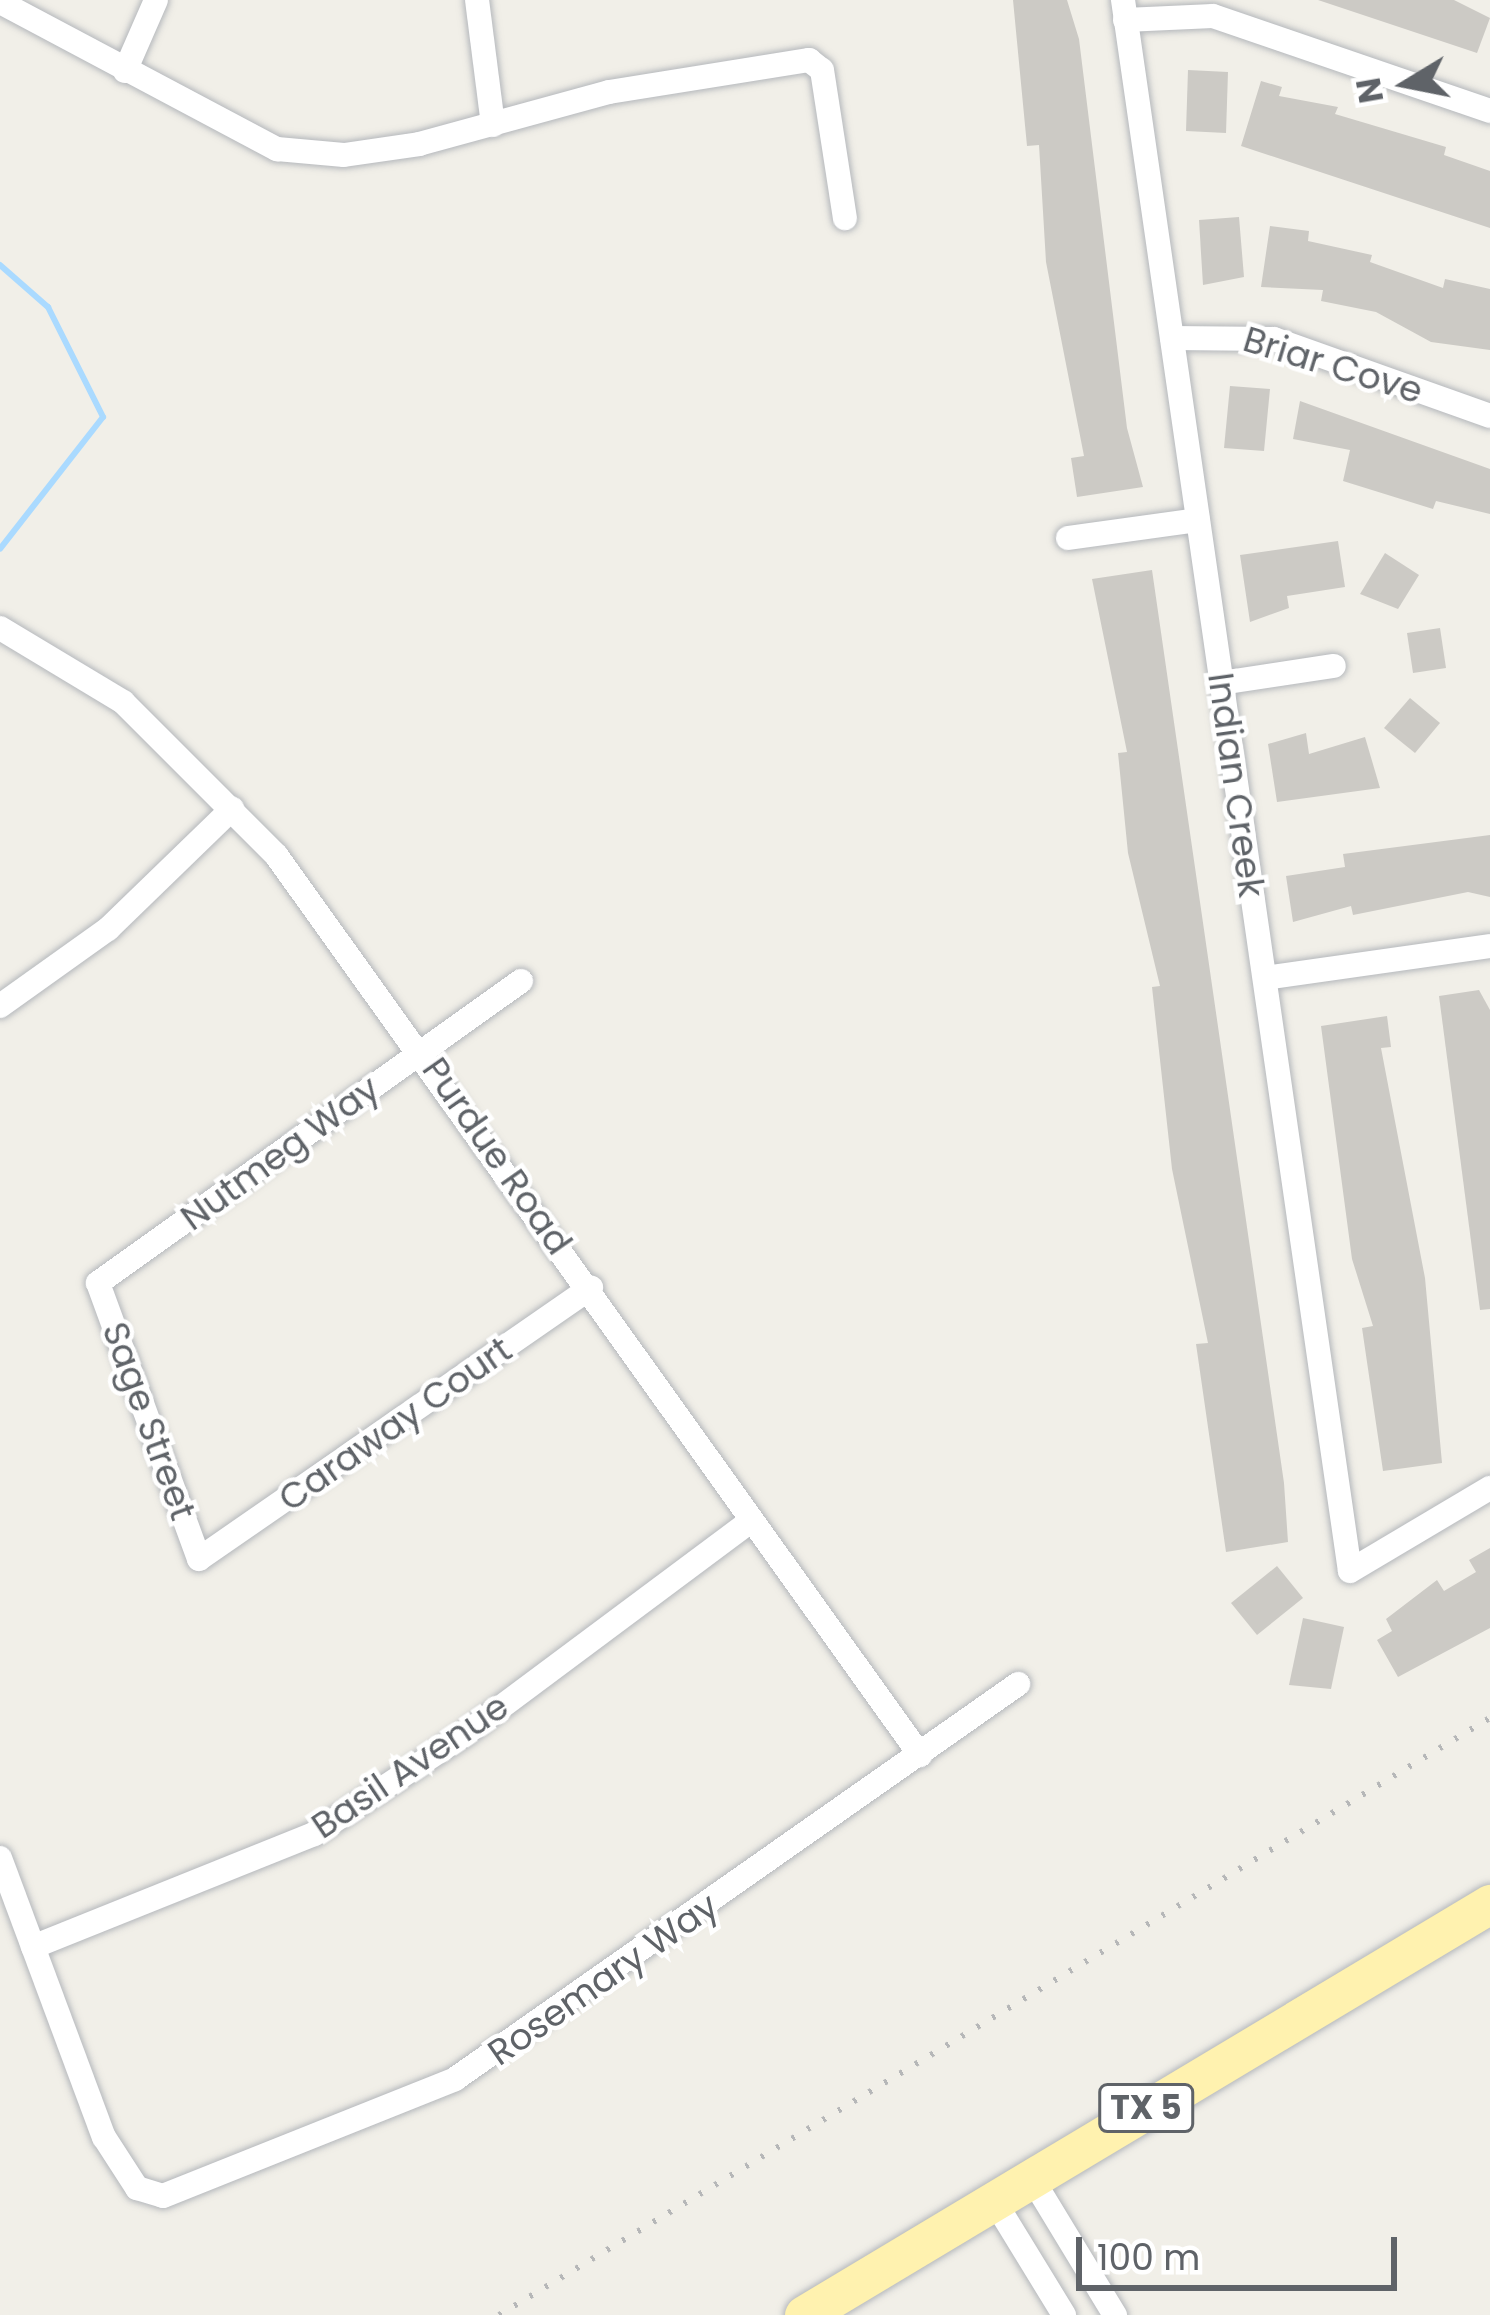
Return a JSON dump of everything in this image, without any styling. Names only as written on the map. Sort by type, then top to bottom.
[{"type":"main road","name":"TX 5","points":[[804,2315],[1490,1904]]},
{"type":"street","points":[[125,71],[156,0]]},
{"type":"street","points":[[477,0],[494,125]]},
{"type":"street","points":[[0,2],[278,149],[344,155],[494,125],[610,92],[809,60],[822,70],[845,218]]},
{"type":"street","points":[[1124,10],[1213,16],[1490,111]]},
{"type":"street","name":"Indian Creek","points":[[1124,10],[1350,1571],[1490,1488]]},
{"type":"street","name":"Briar Cove","points":[[1172,338],[1274,340],[1490,416]]},
{"type":"street","points":[[1068,538],[1198,520]]},
{"type":"street","name":"Purdue Road","points":[[0,628],[123,702],[232,809],[423,1051],[920,1755]]},
{"type":"street","points":[[1220,683],[1334,666]]},
{"type":"street","points":[[0,1006],[108,929],[232,809]]},
{"type":"street","points":[[1265,978],[1490,946]]},
{"type":"street","name":"Nutmeg Way","points":[[98,1283],[521,981]]},
{"type":"street","name":"Sage Street","points":[[98,1283],[199,1559]]},
{"type":"street","name":"Caraway Court","points":[[199,1559],[590,1288]]},
{"type":"street","name":"Basil Avenue","points":[[33,1947],[314,1834],[465,1735],[751,1521]]},
{"type":"street","name":"Rosemary Way","points":[[33,1947],[104,2137],[148,2195],[327,2138],[455,2079],[1018,1684]]},
{"type":"street","points":[[0,1858],[33,1947]]},
{"type":"street","points":[[1031,2177],[1115,2315]]},
{"type":"street","points":[[993,2200],[1064,2315]]},
{"type":"building","points":[[1013,0],[1067,0],[1079,39],[1127,428],[1143,487],[1077,497],[1071,458],[1084,456],[1046,262],[1039,145],[1027,146]]},
{"type":"building","points":[[1318,0],[1454,0],[1490,18],[1477,53]]},
{"type":"building","points":[[1188,70],[1228,72],[1226,133],[1186,131]]},
{"type":"building","points":[[1261,81],[1282,87],[1279,96],[1338,107],[1335,114],[1446,147],[1444,155],[1490,171],[1490,228],[1241,146]]},
{"type":"building","points":[[1239,217],[1244,277],[1203,285],[1199,220]]},
{"type":"building","points":[[1270,226],[1309,231],[1308,241],[1372,255],[1370,262],[1443,288],[1445,279],[1490,289],[1490,350],[1431,342],[1376,312],[1321,301],[1323,290],[1261,287]]},
{"type":"building","points":[[1230,386],[1270,389],[1264,451],[1224,448]]},
{"type":"building","points":[[1300,401],[1490,469],[1490,514],[1436,501],[1433,509],[1343,481],[1350,450],[1293,439]]},
{"type":"building","points":[[1338,541],[1345,587],[1287,596],[1289,608],[1250,622],[1240,555]]},
{"type":"building","points":[[1385,553],[1419,575],[1398,609],[1360,594]]},
{"type":"building","points":[[1152,570],[1284,1483],[1288,1542],[1226,1552],[1196,1344],[1208,1343],[1172,1169],[1152,987],[1160,986],[1128,853],[1118,753],[1127,752],[1092,579]]},
{"type":"building","points":[[1440,628],[1446,668],[1413,673],[1407,633]]},
{"type":"building","points":[[1410,698],[1440,723],[1415,753],[1384,728]]},
{"type":"building","points":[[1306,733],[1309,754],[1365,737],[1380,788],[1277,802],[1268,744]]},
{"type":"building","points":[[1490,835],[1490,897],[1468,892],[1353,915],[1351,906],[1293,922],[1286,876],[1345,867],[1343,854]]},
{"type":"building","points":[[1479,990],[1490,1010],[1490,1309],[1480,1310],[1439,996]]},
{"type":"building","points":[[1387,1016],[1391,1047],[1381,1048],[1425,1278],[1442,1463],[1383,1471],[1362,1328],[1373,1326],[1352,1259],[1321,1026]]},
{"type":"building","points":[[1490,1548],[1490,1628],[1398,1677],[1377,1640],[1392,1631],[1386,1619],[1437,1580],[1444,1591],[1476,1572],[1469,1560]]},
{"type":"building","points":[[1277,1566],[1303,1598],[1257,1635],[1231,1603]]},
{"type":"building","points":[[1303,1618],[1344,1627],[1331,1689],[1289,1685]]},
{"type":"waterway","points":[[0,265],[48,307],[103,417],[0,549]]},
{"type":"railway","points":[[499,2315],[1490,1718]]}]
